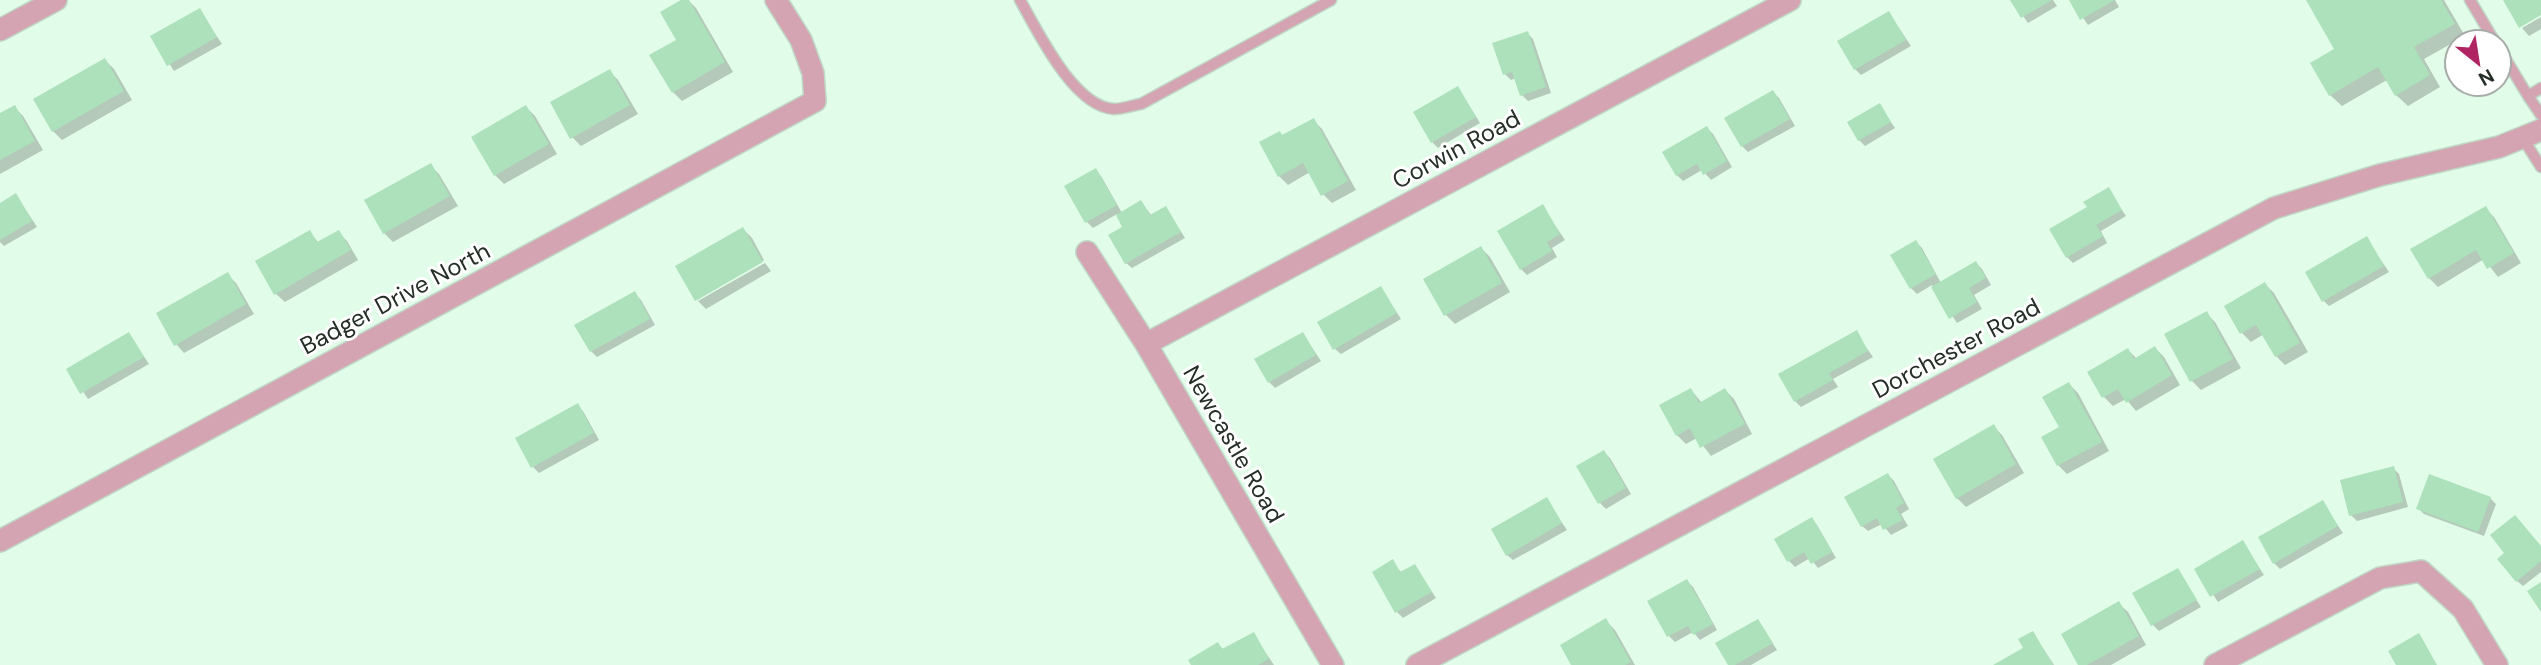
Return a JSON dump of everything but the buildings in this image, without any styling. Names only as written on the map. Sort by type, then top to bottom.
[{"type":"street","points":[[0,30],[56,0]]},
{"type":"street","name":"Badger Drive North","points":[[0,541],[815,101],[813,73],[801,40],[776,0]]},
{"type":"street","name":"Corwin Road","points":[[1146,344],[1790,0]]},
{"type":"street","name":"Dorchester Road","points":[[1417,665],[2274,208],[2380,175],[2499,147],[2532,133]]},
{"type":"street","name":"Newcastle Road","points":[[1087,252],[1146,344],[1333,665]]},
{"type":"street","points":[[2215,665],[2380,579],[2421,571],[2463,609],[2497,665]]},
{"type":"lane","points":[[1020,0],[1061,68],[1083,96],[1113,109],[1142,104],[1331,0]]},
{"type":"lane","points":[[2470,0],[2487,28]]},
{"type":"lane","points":[[2513,71],[2541,115]]},
{"type":"lane","points":[[2528,96],[2541,88]]},
{"type":"lane","points":[[2532,133],[2541,167]]}]
